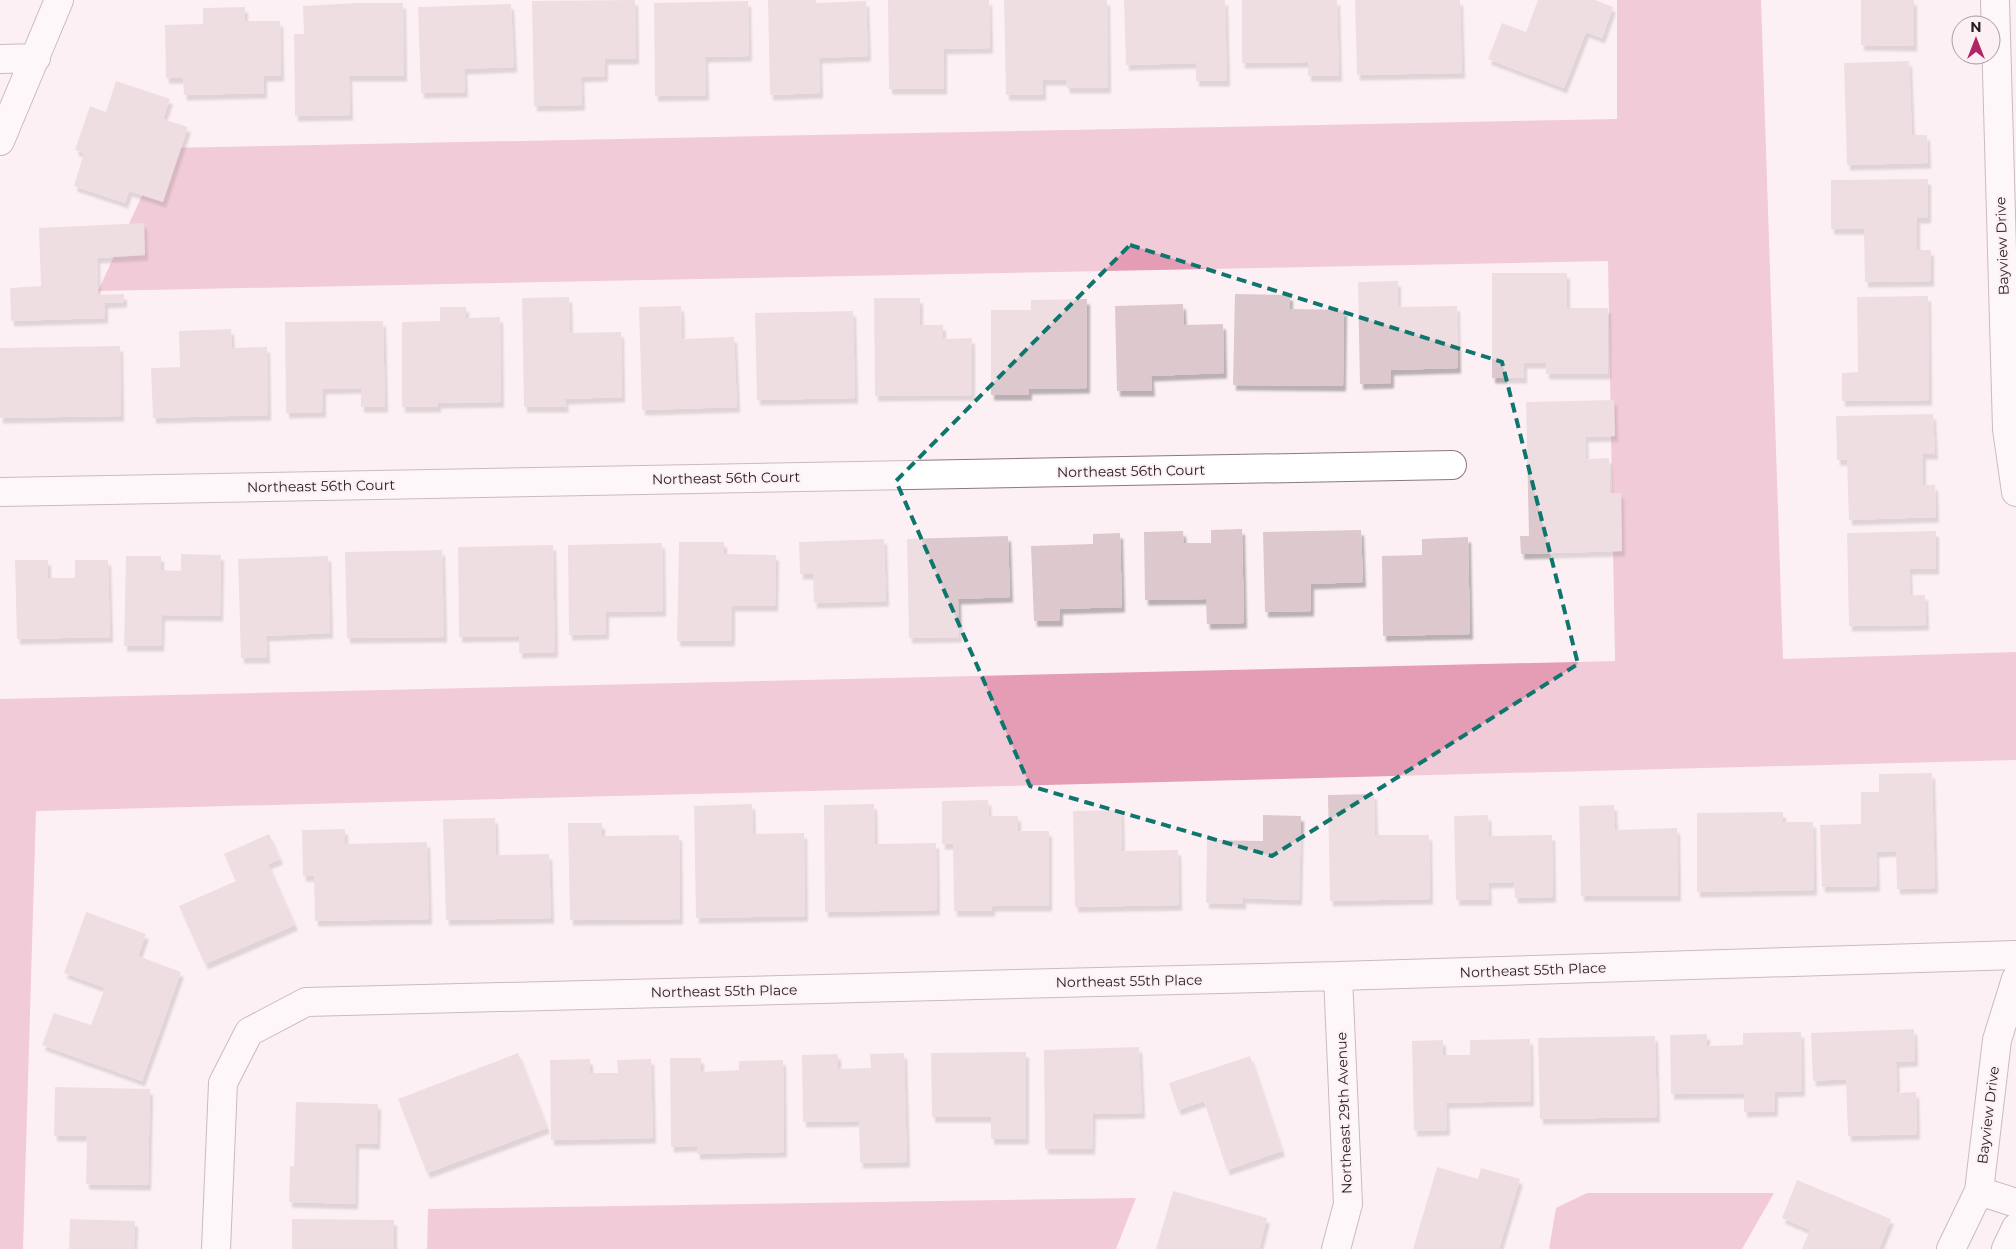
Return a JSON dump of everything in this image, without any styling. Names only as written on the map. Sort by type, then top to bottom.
[{"type":"street","points":[[0,141],[59,0]]},
{"type":"street","name":"Bayview Drive","points":[[1995,0],[2008,166],[2011,428],[2016,492]]},
{"type":"street","points":[[0,59],[36,58]]},
{"type":"street","name":"Northeast 56th Court","points":[[0,492],[1452,465]]},
{"type":"street","name":"Northeast 55th Place","points":[[216,1249],[222,1083],[249,1032],[306,1002],[1338,976],[2016,955]]},
{"type":"street","name":"Northeast 29th Avenue","points":[[1336,1249],[1348,1204],[1338,976]]},
{"type":"street","name":"Bayview Drive","points":[[1951,1249],[1978,1190],[1997,1040],[2016,979]]},
{"type":"street","points":[[1978,1190],[2016,1203]]},
{"type":"street","points":[[2006,1249],[2016,1228]]},
{"type":"highlighted area","points":[[1130,245],[1502,362],[1578,664],[1272,856],[1030,786],[896,481]]},
{"type":"shaded area","points":[[1617,0],[1761,0],[1783,659],[2016,652],[2016,760],[36,811],[23,1249],[0,1249],[0,699],[1615,661],[1608,261],[98,291],[164,148],[1617,119]]},
{"type":"shaded area","points":[[1587,1193],[1774,1193],[1742,1249],[1549,1249],[1556,1208]]},
{"type":"shaded area","points":[[1136,1198],[1116,1249],[427,1249],[428,1209]]},
{"type":"building","points":[[635,0],[636,59],[605,59],[605,76],[581,77],[582,105],[534,106],[532,1]]},
{"type":"building","points":[[768,0],[816,0],[816,3],[866,1],[868,56],[819,58],[820,93],[770,95]]},
{"type":"building","points":[[888,0],[989,0],[990,48],[944,49],[944,89],[889,89]]},
{"type":"building","points":[[1004,0],[1107,0],[1108,88],[1067,88],[1066,80],[1043,80],[1043,95],[1006,95]]},
{"type":"building","points":[[1124,0],[1225,0],[1227,81],[1196,81],[1196,63],[1126,65]]},
{"type":"building","points":[[1242,0],[1337,0],[1339,76],[1308,76],[1308,62],[1242,63]]},
{"type":"building","points":[[1355,0],[1460,0],[1462,73],[1357,75]]},
{"type":"building","points":[[1538,0],[1595,0],[1613,7],[1602,38],[1586,32],[1564,88],[1488,59],[1502,23],[1526,32]]},
{"type":"building","points":[[1861,0],[1914,0],[1914,46],[1861,45]]},
{"type":"building","points":[[748,1],[749,56],[705,57],[706,95],[655,96],[654,3]]},
{"type":"building","points":[[403,3],[404,76],[349,76],[350,115],[295,116],[294,34],[304,34],[303,6]]},
{"type":"building","points":[[511,4],[514,67],[464,69],[465,92],[421,93],[418,7]]},
{"type":"building","points":[[245,7],[245,21],[280,21],[281,76],[264,76],[264,93],[184,95],[183,78],[166,78],[165,25],[203,24],[203,8]]},
{"type":"building","points":[[1909,61],[1912,135],[1927,135],[1928,163],[1847,165],[1844,63]]},
{"type":"building","points":[[116,81],[170,99],[163,119],[188,127],[163,202],[129,191],[125,203],[74,186],[84,153],[75,150],[90,106],[106,112]]},
{"type":"building","points":[[1928,179],[1928,218],[1917,218],[1917,250],[1931,250],[1931,281],[1865,282],[1864,229],[1831,229],[1831,180]]},
{"type":"building","points":[[144,223],[145,255],[97,258],[98,295],[124,294],[124,302],[105,303],[105,318],[11,321],[10,288],[41,286],[39,228]]},
{"type":"building","points":[[1492,273],[1567,273],[1567,308],[1608,308],[1608,374],[1546,374],[1546,363],[1524,363],[1524,378],[1492,378]]},
{"type":"building","points":[[1398,281],[1398,307],[1457,306],[1458,368],[1391,370],[1391,383],[1360,384],[1358,282]]},
{"type":"building","points":[[1235,294],[1290,295],[1290,309],[1344,310],[1343,386],[1233,385]]},
{"type":"building","points":[[1928,296],[1929,400],[1842,401],[1842,373],[1858,372],[1857,297]]},
{"type":"building","points":[[569,297],[570,333],[621,332],[622,397],[565,399],[566,407],[524,407],[522,298]]},
{"type":"building","points":[[874,298],[920,298],[920,325],[943,325],[943,339],[972,338],[972,395],[875,396]]},
{"type":"building","points":[[1087,299],[1087,388],[1029,389],[1029,395],[991,395],[991,310],[1031,310],[1031,300]]},
{"type":"building","points":[[1183,304],[1184,325],[1223,324],[1224,373],[1151,376],[1152,391],[1117,391],[1115,306]]},
{"type":"building","points":[[681,306],[682,339],[734,337],[737,407],[642,410],[639,307]]},
{"type":"building","points":[[440,307],[466,307],[466,318],[500,317],[501,402],[438,403],[438,407],[402,407],[402,322],[440,321]]},
{"type":"building","points":[[853,311],[855,398],[757,400],[755,313]]},
{"type":"building","points":[[383,321],[385,407],[361,407],[361,388],[323,389],[323,412],[286,413],[285,322]]},
{"type":"building","points":[[231,329],[232,348],[267,347],[268,415],[153,418],[151,368],[180,367],[179,331]]},
{"type":"building","points":[[120,346],[121,416],[0,418],[0,348]]},
{"type":"building","points":[[1614,400],[1615,436],[1585,437],[1586,459],[1609,458],[1610,493],[1621,493],[1622,551],[1521,554],[1520,536],[1529,536],[1526,402]]},
{"type":"building","points":[[1933,414],[1935,454],[1923,454],[1923,485],[1935,485],[1936,517],[1849,520],[1847,460],[1837,460],[1836,416]]},
{"type":"building","points":[[1242,529],[1244,623],[1207,624],[1206,599],[1145,600],[1144,532],[1183,531],[1184,543],[1211,543],[1211,530]]},
{"type":"building","points":[[1361,530],[1363,582],[1311,584],[1311,611],[1265,612],[1263,532]]},
{"type":"building","points":[[1936,531],[1936,569],[1909,569],[1910,595],[1925,595],[1926,625],[1849,626],[1847,533]]},
{"type":"building","points":[[1120,533],[1122,607],[1060,609],[1060,621],[1034,621],[1031,546],[1093,544],[1093,534]]},
{"type":"building","points":[[1008,536],[1010,597],[958,599],[959,637],[909,638],[907,539]]},
{"type":"building","points":[[1468,537],[1470,634],[1383,636],[1382,556],[1422,555],[1422,539]]},
{"type":"building","points":[[884,539],[886,601],[814,603],[813,574],[800,574],[799,542]]},
{"type":"building","points":[[679,542],[724,542],[724,554],[776,555],[775,606],[732,606],[732,641],[677,641]]},
{"type":"building","points":[[662,543],[663,611],[606,612],[606,634],[569,635],[568,545]]},
{"type":"building","points":[[553,545],[555,652],[519,653],[519,636],[459,637],[458,547]]},
{"type":"building","points":[[442,550],[444,637],[347,638],[345,552]]},
{"type":"building","points":[[181,554],[221,555],[220,616],[162,615],[161,646],[124,646],[126,556],[161,556],[161,570],[181,571]]},
{"type":"building","points":[[328,556],[330,633],[266,636],[267,658],[241,658],[238,559]]},
{"type":"building","points":[[15,560],[48,560],[48,578],[75,578],[75,560],[108,560],[110,637],[17,639]]},
{"type":"building","points":[[1932,773],[1935,888],[1897,889],[1896,851],[1876,852],[1877,886],[1822,887],[1820,825],[1861,824],[1861,792],[1879,792],[1879,774]]},
{"type":"building","points":[[1374,794],[1375,835],[1429,835],[1430,899],[1330,901],[1328,795]]},
{"type":"building","points":[[988,800],[989,816],[1018,816],[1018,831],[1049,831],[1049,906],[992,906],[992,911],[954,911],[953,844],[942,844],[942,801]]},
{"type":"building","points":[[752,804],[753,834],[804,833],[805,916],[696,918],[694,806]]},
{"type":"building","points":[[874,804],[875,844],[936,843],[937,910],[825,912],[824,805]]},
{"type":"building","points":[[1614,805],[1615,830],[1677,828],[1678,896],[1581,896],[1579,806]]},
{"type":"building","points":[[1121,810],[1122,851],[1178,850],[1179,905],[1075,907],[1073,811]]},
{"type":"building","points":[[1783,812],[1783,822],[1813,822],[1814,890],[1697,892],[1697,813]]},
{"type":"building","points":[[1263,815],[1301,816],[1299,900],[1243,898],[1243,904],[1206,903],[1207,840],[1263,841]]},
{"type":"building","points":[[1488,815],[1489,836],[1552,835],[1553,897],[1515,898],[1514,882],[1488,883],[1489,900],[1456,900],[1454,816]]},
{"type":"building","points":[[495,818],[496,855],[549,854],[551,918],[446,920],[443,819]]},
{"type":"building","points":[[568,823],[602,823],[602,836],[679,835],[680,919],[570,920]]},
{"type":"building","points":[[345,829],[345,844],[427,842],[429,919],[315,921],[314,876],[303,876],[302,830]]},
{"type":"building","points":[[269,834],[280,859],[268,864],[295,925],[205,964],[179,906],[236,881],[224,854]]},
{"type":"building","points":[[86,912],[146,934],[138,956],[181,972],[142,1081],[42,1045],[54,1013],[91,1025],[105,988],[64,973]]},
{"type":"building","points":[[1914,1029],[1915,1061],[1896,1062],[1897,1093],[1916,1092],[1917,1134],[1848,1136],[1846,1079],[1813,1081],[1811,1033]]},
{"type":"building","points":[[1801,1032],[1802,1091],[1775,1092],[1775,1111],[1744,1112],[1744,1093],[1671,1094],[1670,1035],[1707,1034],[1707,1046],[1743,1045],[1743,1033]]},
{"type":"building","points":[[1655,1036],[1657,1117],[1540,1119],[1538,1038]]},
{"type":"building","points":[[1530,1039],[1531,1101],[1446,1103],[1447,1130],[1414,1131],[1412,1041],[1443,1040],[1443,1055],[1470,1055],[1470,1040]]},
{"type":"building","points":[[1139,1047],[1142,1113],[1093,1114],[1092,1149],[1045,1149],[1044,1050]]},
{"type":"building","points":[[1026,1052],[1026,1139],[991,1139],[991,1117],[932,1117],[931,1053]]},
{"type":"building","points":[[518,1053],[547,1128],[427,1173],[398,1099]]},
{"type":"building","points":[[904,1053],[907,1162],[860,1163],[859,1121],[803,1122],[802,1055],[838,1054],[838,1069],[871,1068],[870,1054]]},
{"type":"building","points":[[1250,1056],[1282,1151],[1227,1170],[1204,1101],[1178,1110],[1169,1083]]},
{"type":"building","points":[[670,1058],[701,1058],[701,1072],[739,1070],[739,1061],[783,1060],[784,1152],[697,1154],[697,1146],[671,1147]]},
{"type":"building","points":[[590,1059],[590,1073],[618,1073],[617,1060],[651,1059],[653,1138],[551,1140],[550,1060]]},
{"type":"building","points":[[55,1087],[150,1089],[148,1185],[86,1184],[87,1136],[54,1136]]},
{"type":"building","points":[[296,1102],[378,1104],[377,1144],[356,1143],[355,1204],[289,1202],[290,1166],[294,1166]]},
{"type":"building","points":[[1437,1167],[1478,1179],[1481,1168],[1520,1179],[1499,1249],[1413,1249]]},
{"type":"building","points":[[1797,1180],[1891,1219],[1879,1249],[1802,1249],[1810,1230],[1782,1218]]},
{"type":"building","points":[[1173,1191],[1267,1218],[1259,1249],[1156,1249]]},
{"type":"building","points":[[70,1219],[135,1221],[134,1249],[69,1249]]},
{"type":"building","points":[[292,1219],[394,1220],[394,1249],[292,1249]]}]
